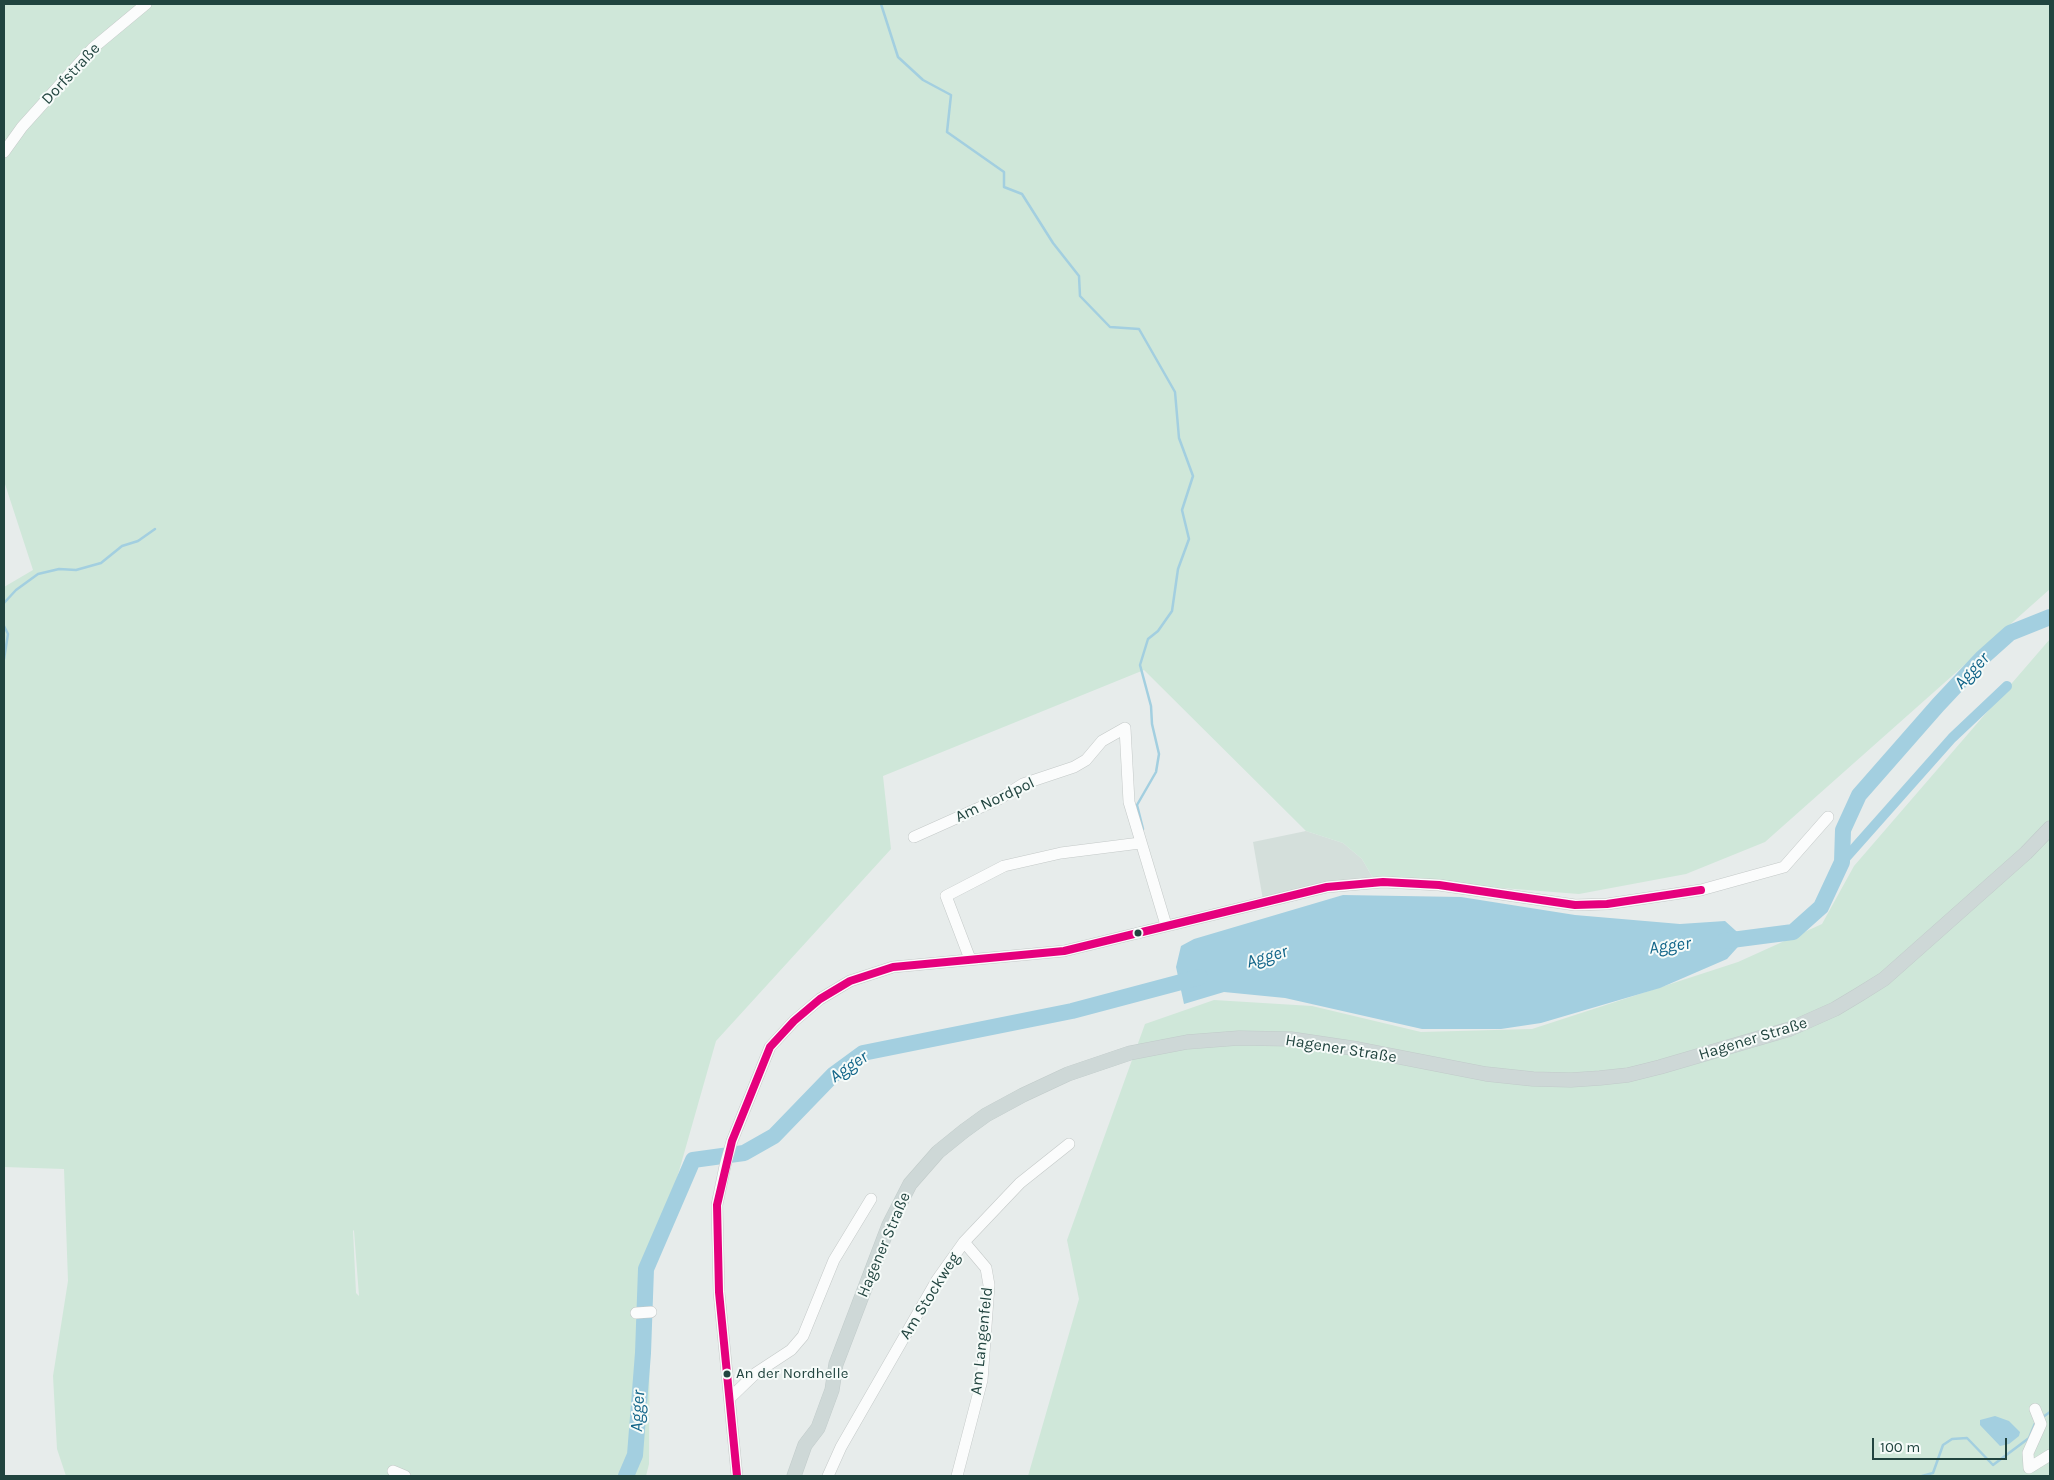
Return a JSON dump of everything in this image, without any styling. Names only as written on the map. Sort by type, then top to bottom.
[{"type":"main road","name":"Hagener Straße","points":[[794,1476],[805,1445],[818,1428],[832,1390],[836,1364],[889,1225],[910,1184],[938,1152],[964,1131],[986,1115],[1023,1095],[1076,1071],[1130,1053],[1188,1042],[1238,1038],[1291,1039],[1348,1047],[1486,1074],[1533,1079],[1571,1080],[1600,1078],[1628,1075],[1660,1067],[1790,1029],[1835,1010],[1884,979],[2026,853],[2050,828]]},
{"type":"street","name":"Dorfstraße","points":[[4,152],[22,127],[93,48],[146,4]]},
{"type":"street","name":"Am Nordpol","points":[[914,837],[999,799],[1023,784],[1074,767],[1086,760],[1102,742],[1125,728],[1129,802],[1140,843]]},
{"type":"street","points":[[737,1476],[719,1292],[717,1205],[732,1141],[770,1047],[794,1021],[820,999],[850,981],[894,967],[1064,951],[1327,887],[1383,882],[1439,885],[1575,904],[1607,904],[1701,890],[1784,867],[1828,817]]},
{"type":"street","points":[[970,959],[946,896],[1004,866],[1062,853],[1140,843],[1166,926]]},
{"type":"street","name":"Am Stockweg","points":[[828,1476],[841,1447],[937,1280],[964,1242],[1020,1183],[1069,1144]]},
{"type":"street","points":[[730,1398],[756,1373],[791,1350],[803,1336],[834,1260],[871,1199]]},
{"type":"street","name":"Am Langenfeld","points":[[957,1476],[982,1380],[989,1286],[986,1268],[964,1242]]},
{"type":"street","points":[[636,1313],[651,1312]]},
{"type":"street","points":[[2035,1409],[2041,1424],[2028,1452],[2029,1468],[2050,1455]]},
{"type":"street","points":[[394,1471],[405,1476]]},
{"type":"shaded area","points":[[1306,831],[1343,843],[1362,859],[1373,878],[1263,900],[1253,842]]},
{"type":"green space","points":[[4,4],[2050,4],[2050,589],[1765,842],[1686,874],[1579,894],[1373,878],[1362,859],[1343,843],[1306,831],[1144,670],[883,776],[891,849],[716,1041],[650,1273],[649,1464],[646,1476],[66,1476],[57,1449],[53,1376],[68,1281],[64,1169],[4,1167],[4,587],[33,570],[4,481]],"holes":[[[354,1231],[359,1296],[356,1293]]]},
{"type":"green space","points":[[2050,639],[2050,1476],[1028,1476],[1079,1299],[1067,1240],[1145,1024],[1214,1000],[1312,1006],[1421,1032],[1532,1029],[1738,962],[1822,924],[1854,866]]},
{"type":"water","points":[[1343,895],[1461,897],[1575,915],[1680,924],[1725,921],[1745,939],[1727,959],[1660,988],[1541,1023],[1501,1029],[1422,1029],[1285,998],[1224,992],[1184,1004],[1176,967],[1181,946],[1194,939]]},
{"type":"water","points":[[1995,1416],[2009,1421],[2020,1432],[2019,1436],[2009,1444],[2000,1446],[1980,1425],[1980,1420]]},
{"type":"waterway","points":[[881,4],[898,57],[923,80],[951,95],[947,132],[1004,172],[1004,187],[1022,194],[1053,243],[1079,276],[1080,296],[1110,327],[1139,329],[1175,392],[1179,438],[1193,476],[1182,510],[1189,539],[1178,569],[1172,611],[1158,631],[1148,639],[1140,665],[1151,706],[1152,724],[1159,754],[1156,772],[1137,805],[1143,829]]},
{"type":"waterway","points":[[4,603],[16,590],[38,574],[59,569],[76,570],[101,563],[122,546],[138,541],[155,529]]},
{"type":"waterway","name":"Agger","points":[[1724,941],[1793,932],[1821,907],[1842,862],[1843,830],[1859,795],[1982,658],[2010,633],[2050,617]]},
{"type":"waterway","points":[[4,626],[8,634],[4,659]]},
{"type":"waterway","points":[[1842,862],[1952,738],[2007,686]]},
{"type":"waterway","name":"Agger","points":[[626,1476],[635,1455],[643,1353],[646,1269],[693,1160],[744,1153],[774,1136],[833,1075],[863,1053],[1072,1011],[1200,977]]},
{"type":"waterway","points":[[2043,1417],[2050,1412]]},
{"type":"waterway","points":[[1922,1476],[1933,1473],[1943,1445],[1952,1439],[1967,1438],[1993,1465],[2029,1438],[2036,1421]]},
{"type":"transit line","points":[[737,1476],[719,1292],[717,1205],[732,1141],[770,1047],[794,1021],[820,999],[850,981],[893,967],[1064,951],[1327,887],[1383,882],[1439,885],[1575,905],[1607,904],[1701,890]]},
{"type":"place","name":"An der Nordhelle","points":[[727,1374]]}]
